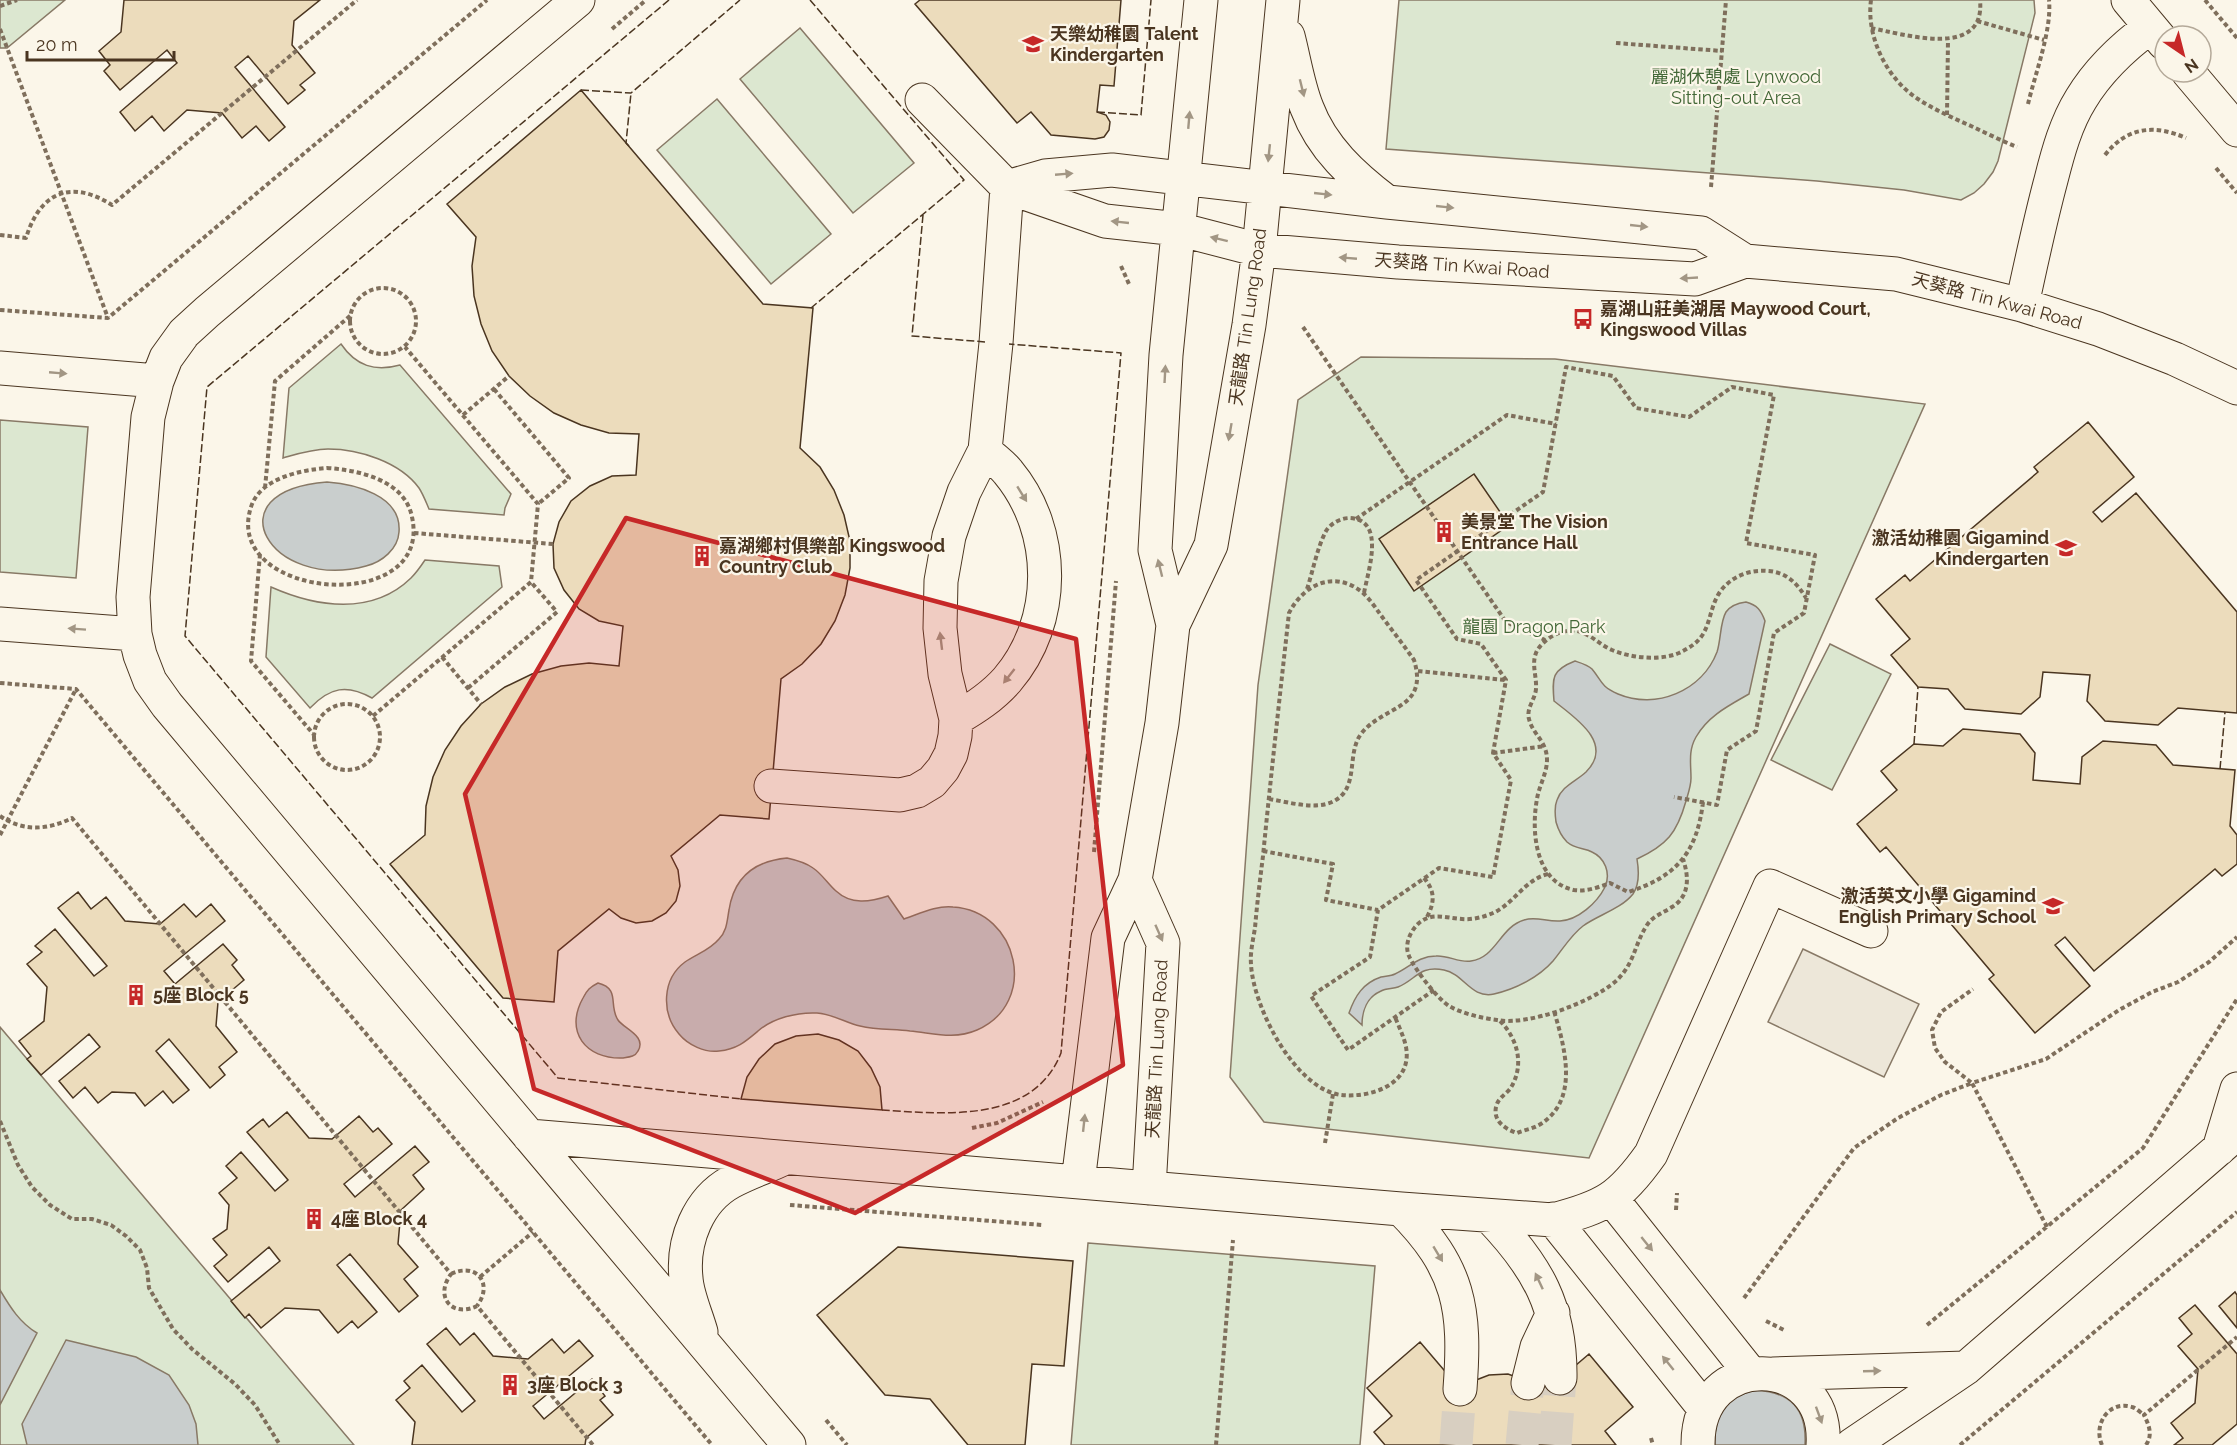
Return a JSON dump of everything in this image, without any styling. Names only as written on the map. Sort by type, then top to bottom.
[{"type":"street","points":[[578,0],[199,319],[178,341],[166,358],[157,381],[148,417],[134,586],[135,634],[150,681],[167,705],[789,1445]]},
{"type":"street","name":"天龍路 Tin Lung Road","points":[[1173,625],[1155,550],[1166,355],[1201,0]]},
{"type":"street","points":[[2128,0],[2153,29]]},
{"type":"street","points":[[1283,6],[1306,108],[1317,129],[1330,150],[1347,169],[1387,202]]},
{"type":"street","name":"天龍路 Tin Lung Road","points":[[1078,1182],[1107,938],[1135,880],[1162,723],[1173,625],[1211,545],[1249,325],[1259,250],[1283,6]]},
{"type":"street","points":[[2022,305],[2037,232],[2066,131],[2080,100],[2100,72],[2123,47],[2153,37]]},
{"type":"street","points":[[2198,84],[2237,130]]},
{"type":"street","points":[[771,786],[900,795],[916,791],[932,782],[943,769],[951,753],[956,719],[945,674],[940,628],[941,582],[949,536],[964,492],[985,450],[996,343],[1007,187],[922,100]]},
{"type":"street","name":"天葵路 Tin Kwai Road","points":[[1007,187],[1045,176],[1112,170],[1387,202],[1701,232],[1745,261]]},
{"type":"street","name":"天葵路 Tin Kwai Road","points":[[1007,187],[1105,221],[1179,229],[1259,250],[1398,262],[1695,279],[1745,261],[1896,274],[2022,305],[2098,329],[2175,359],[2237,388]]},
{"type":"street","points":[[0,368],[157,381]]},
{"type":"street","points":[[956,719],[984,702],[1007,680],[1025,653],[1038,624],[1045,592],[1045,560],[1039,528],[1026,499],[1008,472],[985,450]]},
{"type":"street","points":[[0,624],[135,634]]},
{"type":"street","name":"天龍路 Tin Lung Road","points":[[1135,880],[1163,943],[1149,1188]]},
{"type":"street","points":[[529,1136],[1489,1216],[1553,1219],[1596,1208],[1611,1198],[1636,1175],[1651,1154],[1770,886],[1870,931]]},
{"type":"street","points":[[1852,1445],[1966,1368],[2228,1141],[2237,1089]]},
{"type":"street","points":[[705,1345],[686,1279],[685,1254],[692,1228],[707,1203],[730,1183],[787,1157]]},
{"type":"street","points":[[1611,1198],[1762,1374],[1791,1380],[1808,1394],[1820,1410],[1824,1430],[1823,1445]]},
{"type":"street","points":[[1391,1208],[1422,1230],[1439,1254],[1452,1281],[1463,1329],[1460,1389]]},
{"type":"street","points":[[1489,1216],[1516,1244],[1538,1276],[1553,1313],[1537,1347],[1544,1381]]},
{"type":"street","points":[[1553,1219],[1704,1408]]},
{"type":"street","points":[[1698,1445],[1698,1429],[1704,1408],[1716,1392],[1732,1380],[1762,1374],[1966,1368]]},
{"type":"path","points":[[0,6],[18,0]]},
{"type":"path","points":[[0,236],[26,238],[32,219],[44,203],[62,194],[79,191],[97,196],[112,205],[357,0]]},
{"type":"path","points":[[0,310],[108,318],[487,0]]},
{"type":"path","points":[[610,31],[646,0]]},
{"type":"path","points":[[1711,187],[1726,0]]},
{"type":"path","points":[[1871,0],[1871,28],[1877,49],[1900,84],[1916,98],[1947,115],[2017,147],[2020,136]]},
{"type":"path","points":[[1871,28],[1932,40],[1948,40],[1970,29],[1977,21],[1981,11],[1980,0]]},
{"type":"path","points":[[2025,115],[2050,13],[2049,0]]},
{"type":"path","points":[[2205,0],[2237,38]]},
{"type":"path","points":[[1977,21],[2044,40]]},
{"type":"path","points":[[0,29],[108,318]]},
{"type":"path","points":[[1947,115],[1948,40]]},
{"type":"path","points":[[1616,43],[1722,51]]},
{"type":"path","points":[[2102,161],[2106,153],[2119,140],[2134,132],[2152,129],[2169,131],[2193,143]]},
{"type":"path","points":[[2210,160],[2237,193]]},
{"type":"path","points":[[1120,263],[1132,291]]},
{"type":"path","points":[[384,288],[394,290],[412,304],[416,316],[416,327],[405,347],[386,354],[376,354],[358,344],[353,335],[351,315],[354,304],[362,296],[372,290],[384,288]]},
{"type":"path","points":[[265,488],[275,381],[351,315]]},
{"type":"path","points":[[1303,327],[1506,622],[1545,640]]},
{"type":"path","points":[[373,716],[531,582],[535,543],[538,504],[405,347]]},
{"type":"path","points":[[1434,990],[1348,1050],[1311,996],[1370,957],[1378,910],[1439,868],[1493,878],[1511,780],[1493,753],[1506,680],[1481,644],[1457,639],[1416,580],[1543,492],[1566,367],[1613,376],[1636,408],[1689,417],[1732,387],[1774,395],[1746,543],[1815,555],[1804,613],[1774,633],[1756,731],[1727,750],[1717,805],[1674,797]]},
{"type":"path","points":[[463,415],[509,376]]},
{"type":"path","points":[[494,389],[569,478],[538,504]]},
{"type":"path","points":[[1356,519],[1507,415],[1556,424]]},
{"type":"path","points":[[327,468],[362,473],[392,487],[404,499],[412,515],[414,533],[409,551],[385,576],[335,586],[300,580],[271,566],[250,540],[247,520],[253,501],[265,488],[278,479],[310,469],[327,468]]},
{"type":"path","points":[[1307,589],[1327,530],[1335,522],[1345,518],[1356,519],[1365,524],[1371,532],[1373,543],[1364,593]]},
{"type":"path","points":[[414,533],[553,544]]},
{"type":"path","points":[[260,554],[251,661],[315,736]]},
{"type":"path","points":[[1703,802],[1701,823],[1683,859],[1669,874],[1652,885],[1628,892],[1610,883],[1593,889],[1576,890],[1560,884],[1548,874],[1540,860],[1535,821],[1536,801],[1546,771],[1545,746],[1528,718],[1536,689],[1533,665],[1536,652],[1545,640],[1557,633],[1571,631],[1584,633],[1604,646],[1627,655],[1658,657],[1674,655],[1689,649],[1700,639],[1708,625],[1718,595],[1728,583],[1741,574],[1756,570],[1771,571],[1786,576],[1798,585],[1806,598]]},
{"type":"path","points":[[1093,860],[1117,577]]},
{"type":"path","points":[[1269,799],[1319,806],[1334,801],[1346,791],[1352,778],[1354,751],[1359,738],[1369,725],[1405,704],[1413,694],[1418,671],[1414,660],[1364,593],[1351,585],[1336,581],[1321,582],[1307,589],[1296,599],[1289,613],[1251,964],[1255,989],[1275,1038],[1302,1075],[1316,1087],[1333,1094],[1355,1096],[1366,1094],[1390,1086],[1399,1077],[1406,1063],[1406,1047],[1395,1017]]},
{"type":"path","points":[[468,688],[557,612],[531,582]]},
{"type":"path","points":[[442,657],[481,704]]},
{"type":"path","points":[[1418,671],[1506,680]]},
{"type":"path","points":[[0,683],[76,688],[712,1445]]},
{"type":"path","points":[[0,835],[76,688]]},
{"type":"path","points":[[343,705],[354,705],[373,716],[378,726],[379,746],[375,756],[358,768],[348,770],[328,764],[315,747],[317,725],[322,716],[331,709],[343,705]]},
{"type":"path","points":[[1493,753],[1545,746]]},
{"type":"path","points":[[0,816],[23,827],[40,828],[57,825],[72,818],[451,1274]]},
{"type":"path","points":[[1263,851],[1333,864],[1326,900],[1378,910]]},
{"type":"path","points":[[1424,878],[1433,894],[1433,907],[1427,917],[1410,933],[1408,944],[1408,955],[1423,978],[1449,1006],[1475,1016],[1500,1021],[1518,1021],[1576,1005],[1598,995],[1623,972],[1638,948],[1649,921],[1681,900],[1686,889],[1688,874],[1683,859]]},
{"type":"path","points":[[1427,917],[1438,916],[1464,920],[1486,915],[1507,905],[1530,881],[1548,874]]},
{"type":"path","points":[[1740,1304],[1854,1148],[1898,1118],[1941,1095],[2046,1059],[2119,1010],[2194,972],[2237,937]]},
{"type":"path","points":[[1973,989],[1941,1012],[1932,1030],[1935,1048],[1945,1062],[1972,1083],[2047,1227]]},
{"type":"path","points":[[1925,1326],[2142,1148],[2237,999]]},
{"type":"path","points":[[1500,1021],[1510,1031],[1516,1044],[1518,1057],[1516,1074],[1509,1090],[1500,1097],[1496,1107],[1497,1119],[1502,1126],[1517,1132],[1537,1126],[1546,1120],[1562,1098],[1567,1068],[1554,1011]]},
{"type":"path","points":[[1325,1143],[1333,1094]]},
{"type":"path","points":[[963,1128],[997,1123],[1040,1105],[1048,1098]]},
{"type":"path","points":[[0,1121],[18,1165],[32,1187],[51,1205],[72,1219],[92,1219],[111,1225],[140,1250],[147,1268],[149,1288],[173,1329],[192,1349],[235,1384],[255,1405],[280,1445]]},
{"type":"path","points":[[1677,1217],[1678,1183]]},
{"type":"path","points":[[779,1204],[1054,1226]]},
{"type":"path","points":[[1960,1445],[2237,1212]]},
{"type":"path","points":[[480,1277],[533,1233]]},
{"type":"path","points":[[1221,1239],[1245,1241]]},
{"type":"path","points":[[1216,1445],[1233,1240]]},
{"type":"path","points":[[460,1270],[471,1271],[480,1277],[484,1287],[483,1297],[477,1306],[468,1310],[457,1310],[448,1303],[444,1293],[445,1283],[451,1274],[460,1270]]},
{"type":"path","points":[[477,1306],[593,1445]]},
{"type":"path","points":[[1762,1318],[1793,1334]]},
{"type":"path","points":[[2144,1415],[2237,1337]]},
{"type":"path","points":[[2102,1445],[2098,1437],[2099,1423],[2108,1412],[2120,1407],[2133,1407],[2144,1415],[2150,1427],[2149,1441],[2146,1445]]},
{"type":"path","points":[[1651,1438],[1653,1445]]},
{"type":"highlighted area","points":[[626,518],[1076,639],[1123,1065],[855,1213],[534,1089],[465,794]]},
{"type":"green space","points":[[0,0],[65,0],[7,48],[0,48]]},
{"type":"green space","name":"麗湖休憩處 Lynwood Sitting-out Area","points":[[1399,0],[2034,0],[2035,13],[1998,161],[1984,184],[1961,200],[1904,190],[1817,181],[1386,149]]},
{"type":"green space","points":[[800,28],[914,163],[853,213],[740,79]]},
{"type":"green space","points":[[717,99],[831,234],[771,284],[657,150]]},
{"type":"green space","points":[[341,344],[353,358],[367,365],[382,368],[400,365],[511,494],[504,515],[429,509],[420,490],[411,479],[390,464],[365,454],[322,449],[283,458],[289,388]]},
{"type":"green space","name":"龍園 Dragon Park","points":[[1361,357],[1555,359],[1925,404],[1589,1158],[1264,1122],[1230,1077],[1258,685],[1298,400]]},
{"type":"green space","points":[[0,420],[88,427],[76,578],[0,572]]},
{"type":"green space","points":[[425,560],[499,566],[502,587],[372,698],[347,689],[339,690],[325,696],[310,708],[266,657],[271,587],[288,594],[325,603],[361,603],[396,590],[411,578]]},
{"type":"green space","points":[[1830,644],[1891,674],[1832,790],[1771,760]]},
{"type":"green space","points":[[0,1027],[354,1445],[0,1445]]},
{"type":"green space","points":[[1088,1243],[1375,1266],[1360,1445],[1071,1445]]},
{"type":"shaded area","points":[[327,482],[362,489],[385,500],[393,509],[398,519],[398,538],[396,544],[383,558],[366,566],[332,570],[303,565],[281,553],[267,537],[263,519],[270,503],[291,489]]},
{"type":"shaded area","points":[[1746,602],[1758,608],[1765,621],[1749,694],[1726,707],[1706,723],[1693,742],[1690,787],[1683,812],[1669,837],[1656,849],[1637,859],[1638,882],[1633,894],[1616,908],[1583,926],[1547,967],[1526,982],[1511,989],[1486,995],[1473,990],[1451,972],[1429,970],[1423,971],[1396,988],[1383,990],[1372,997],[1364,1010],[1362,1025],[1349,1013],[1354,1001],[1369,983],[1395,974],[1419,960],[1440,956],[1462,961],[1479,959],[1492,949],[1509,929],[1524,920],[1567,920],[1574,918],[1592,905],[1607,882],[1606,867],[1597,855],[1567,842],[1556,822],[1555,811],[1559,795],[1586,772],[1594,761],[1596,751],[1594,741],[1581,723],[1554,701],[1555,675],[1575,661],[1590,668],[1604,686],[1618,694],[1647,700],[1676,694],[1689,687],[1710,666],[1717,652],[1726,612],[1735,605]]},
{"type":"shaded area","points":[[787,858],[810,866],[836,891],[848,899],[868,901],[888,896],[904,919],[941,907],[976,912],[993,924],[1006,941],[1013,960],[1014,980],[1009,1000],[996,1017],[977,1030],[960,1035],[873,1028],[855,1025],[828,1015],[809,1013],[786,1017],[764,1026],[745,1042],[731,1049],[714,1051],[692,1045],[679,1034],[669,1016],[667,996],[672,977],[685,962],[712,946],[722,936],[732,898],[741,880],[756,867]]},
{"type":"shaded area","points":[[1803,949],[1919,1004],[1884,1077],[1768,1022]]},
{"type":"shaded area","points":[[598,983],[612,993],[618,1020],[640,1041],[638,1051],[633,1056],[622,1058],[598,1054],[582,1041],[577,1032],[578,1010],[583,998],[591,987]]},
{"type":"shaded area","points":[[0,1290],[20,1319],[37,1333],[0,1405]]},
{"type":"shaded area","points":[[66,1340],[136,1357],[169,1375],[189,1405],[196,1424],[198,1445],[27,1445],[22,1424]]},
{"type":"shaded area","points":[[1755,1390],[1778,1394],[1794,1405],[1800,1412],[1803,1422],[1805,1445],[1715,1445],[1717,1424],[1723,1409],[1736,1398]]},
{"type":"building","points":[[124,0],[320,0],[294,21],[292,45],[315,73],[300,85],[305,90],[288,104],[248,56],[235,67],[285,127],[269,141],[256,126],[242,138],[222,113],[187,110],[164,131],[152,116],[135,131],[120,112],[177,63],[167,50],[120,90],[104,71],[110,65],[99,51],[121,32]]},
{"type":"building","name":"天樂幼稚園 Talent Kindergarten","points":[[920,0],[1121,0],[1114,86],[1100,85],[1097,112],[1106,115],[1110,122],[1109,130],[1104,137],[1095,139],[1051,135],[1031,112],[1017,123],[915,4]]},
{"type":"building","name":"嘉湖鄉村俱樂部 Kingswood Country Club","points":[[581,90],[763,304],[813,308],[800,448],[820,467],[834,490],[844,515],[850,541],[850,568],[845,595],[835,621],[821,644],[802,664],[781,679],[769,819],[720,815],[671,856],[678,870],[680,886],[676,901],[666,913],[652,921],[636,923],[621,918],[609,909],[558,951],[554,1002],[503,998],[390,864],[425,835],[426,806],[433,777],[445,750],[461,726],[481,704],[505,687],[532,674],[561,666],[589,663],[619,666],[623,626],[599,621],[579,609],[564,590],[554,568],[553,544],[559,522],[571,501],[590,486],[612,476],[636,475],[639,434],[609,433],[581,425],[554,413],[530,396],[509,376],[492,351],[481,324],[474,296],[472,266],[476,237],[447,204]]},
{"type":"building","name":"激活幼稚園 Gigamind Kindergarten","points":[[2088,422],[2134,477],[2093,512],[2102,522],[2136,493],[2237,612],[2237,713],[2178,708],[2158,725],[2105,721],[2087,701],[2090,675],[2043,672],[2040,697],[2021,714],[1965,709],[1948,689],[1918,687],[1891,655],[1910,639],[1876,599],[1905,575],[1910,581],[2038,472],[2034,467]]},
{"type":"building","name":"美景堂 The Vision Entrance Hall","points":[[1474,474],[1509,525],[1414,591],[1379,539]]},
{"type":"building","name":"激活英文小學 Gigamind English Primary School","points":[[1963,729],[2020,734],[2035,753],[2033,780],[2080,784],[2082,757],[2103,741],[2156,745],[2173,765],[2235,770],[2230,826],[2237,835],[2237,864],[2222,876],[2215,869],[2094,971],[2065,937],[2055,945],[2090,986],[2035,1033],[1989,979],[1994,975],[1886,847],[1880,852],[1857,824],[1897,790],[1881,771],[1914,744],[1943,746]]},
{"type":"building","name":"5座 Block 5","points":[[78,892],[91,909],[106,897],[125,921],[160,924],[184,904],[196,917],[211,904],[225,921],[164,971],[175,984],[223,944],[237,960],[232,965],[244,980],[218,1002],[216,1026],[237,1052],[219,1067],[225,1075],[210,1088],[169,1039],[156,1051],[189,1090],[173,1103],[163,1091],[145,1106],[135,1093],[112,1092],[98,1103],[85,1087],[73,1098],[59,1081],[100,1047],[89,1034],[41,1075],[27,1059],[31,1056],[19,1041],[44,1021],[47,987],[27,964],[42,952],[35,946],[55,929],[94,976],[107,966],[58,908]]},
{"type":"building","points":[[818,1034],[839,1040],[858,1051],[871,1068],[880,1087],[882,1110],[741,1099],[747,1077],[759,1059],[775,1044],[796,1036]]},
{"type":"building","name":"4座 Block 4","points":[[287,1112],[309,1138],[332,1139],[359,1116],[373,1132],[378,1128],[392,1144],[344,1184],[355,1197],[415,1146],[429,1162],[413,1175],[424,1189],[401,1210],[398,1244],[418,1267],[404,1279],[418,1296],[399,1312],[350,1254],[337,1265],[377,1312],[358,1328],[352,1321],[338,1333],[319,1310],[285,1308],[261,1328],[249,1314],[245,1318],[231,1301],[280,1261],[269,1247],[228,1282],[214,1266],[227,1255],[213,1239],[227,1229],[229,1205],[219,1193],[237,1178],[226,1166],[241,1152],[275,1191],[288,1180],[247,1132],[263,1119],[269,1127]]},
{"type":"building","points":[[898,1247],[1073,1261],[1064,1366],[1032,1364],[1025,1445],[968,1445],[930,1399],[885,1395],[817,1315]]},
{"type":"building","points":[[2235,1292],[2237,1295],[2237,1328],[2219,1306]]},
{"type":"building","points":[[2195,1305],[2237,1354],[2237,1424],[2212,1445],[2174,1445],[2183,1438],[2171,1423],[2195,1403],[2198,1369],[2178,1346],[2192,1334],[2179,1318]]},
{"type":"building","name":"3座 Block 3","points":[[446,1328],[460,1345],[474,1333],[493,1356],[528,1359],[552,1339],[564,1353],[579,1340],[593,1356],[533,1406],[544,1419],[592,1379],[605,1396],[600,1400],[613,1415],[586,1438],[585,1445],[412,1445],[415,1422],[396,1400],[410,1388],[404,1381],[422,1365],[462,1412],[475,1401],[427,1344]]},
{"type":"building","points":[[1420,1342],[1461,1390],[1471,1382],[1489,1375],[1508,1374],[1527,1381],[1542,1394],[1589,1354],[1633,1407],[1605,1431],[1616,1445],[1385,1445],[1374,1432],[1392,1416],[1367,1388]]},
{"type":"tunnel","points":[[1555,1445],[1560,1378]]},
{"type":"tunnel","points":[[1522,1445],[1528,1383]]},
{"type":"tunnel","points":[[1456,1445],[1460,1389]]},
{"type":"fence","points":[[669,0],[207,387],[185,636],[558,1078],[741,1099]]},
{"type":"fence","points":[[581,90],[631,93],[740,0]]},
{"type":"fence","points":[[810,0],[964,180],[811,308]]},
{"type":"fence","points":[[1097,112],[1141,115],[1151,0]]},
{"type":"fence","points":[[629,146],[626,143],[631,93]]},
{"type":"fence","points":[[923,215],[912,336],[985,342]]},
{"type":"fence","points":[[882,1110],[958,1112],[984,1110],[1008,1103],[1030,1092],[1048,1076],[1061,1053],[1121,353],[1009,344]]},
{"type":"fence","points":[[1914,744],[1918,687]]},
{"type":"fence","points":[[2220,769],[2225,712]]},
{"type":"place","name":"天樂幼稚園 Talent Kindergarten","points":[[1033,44]]},
{"type":"place","name":"嘉湖山莊美湖居 Maywood Court, Kingswood Villas","points":[[1583,319]]},
{"type":"place","name":"美景堂 The Vision Entrance Hall","points":[[1444,532]]},
{"type":"place","name":"激活幼稚園 Gigamind Kindergarten","points":[[2066,548]]},
{"type":"place","name":"嘉湖鄉村俱樂部 Kingswood Country Club","points":[[702,556]]},
{"type":"place","name":"激活英文小學 Gigamind English Primary School","points":[[2053,906]]},
{"type":"place","name":"5座 Block 5","points":[[136,995]]},
{"type":"place","name":"4座 Block 4","points":[[314,1219]]},
{"type":"place","name":"3座 Block 3","points":[[510,1385]]}]
